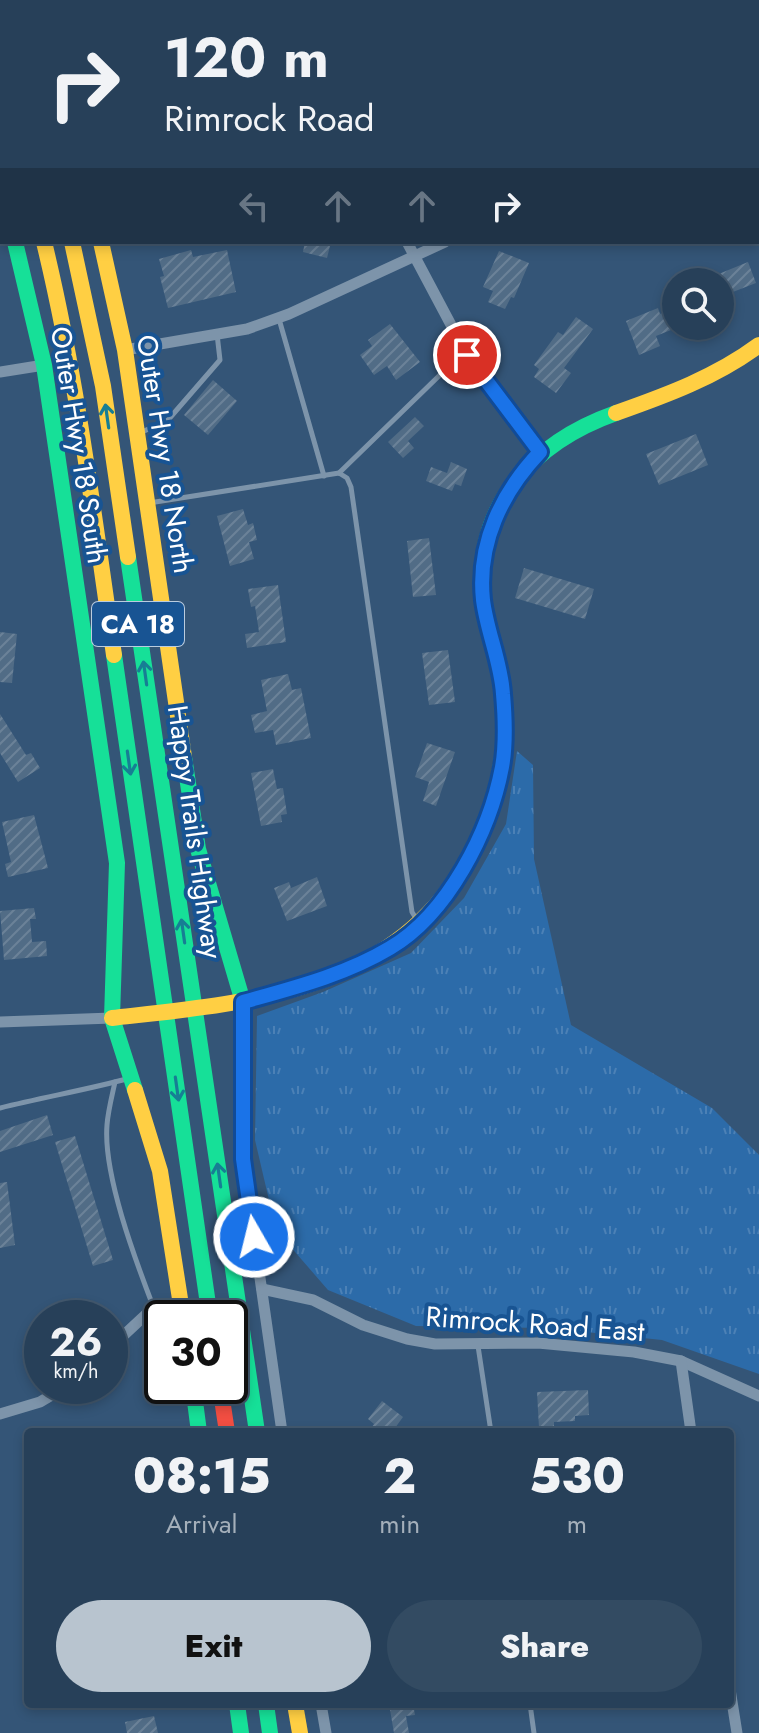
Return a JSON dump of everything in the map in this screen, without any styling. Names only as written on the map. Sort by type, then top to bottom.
[{"type":"street","name":"Outer Hwy 18 South","points":[[15,244],[44,365],[117,863],[112,1018],[123,1080],[160,1171],[180,1300]]},
{"type":"street","name":"Happy Trails Highway","points":[[44,244],[59,303],[83,440],[207,1300]]},
{"type":"street","name":"Happy Trails Highway","points":[[72,244],[103,386],[256,1428]]},
{"type":"street","name":"Outer Hwy 18 North","points":[[101,244],[125,350],[198,849],[230,948],[243,1002],[243,1159],[281,1428]]},
{"type":"street","points":[[408,244],[462,344],[540,452]]},
{"type":"street","points":[[125,350],[247,329],[279,318],[440,244]]},
{"type":"street","points":[[0,1022],[112,1018],[243,1002],[356,967],[393,947],[420,924],[454,883],[492,808],[503,764],[503,694],[483,599],[484,563],[491,524],[522,472],[540,452],[562,436],[585,424],[686,387],[740,360],[759,345]]},
{"type":"street","points":[[0,372],[44,365]]},
{"type":"street","name":"Rimrock Road East","points":[[262,1289],[313,1300],[363,1325],[407,1339],[435,1344],[538,1343],[634,1352],[681,1361],[759,1396]]},
{"type":"street","points":[[128,1331],[144,1316]]},
{"type":"street","points":[[681,1361],[690,1428]]},
{"type":"street","points":[[0,1414],[33,1404]]},
{"type":"street","points":[[195,1404],[198,1428]]},
{"type":"street","points":[[223,1404],[226,1428]]},
{"type":"street","points":[[238,1708],[241,1733]]},
{"type":"street","points":[[267,1708],[270,1733]]},
{"type":"street","points":[[296,1708],[300,1733]]},
{"type":"street","points":[[322,1708],[326,1733]]},
{"type":"street","points":[[733,1708],[737,1733]]},
{"type":"lane","points":[[279,318],[324,476]]},
{"type":"lane","points":[[136,434],[168,420],[220,360],[217,333]]},
{"type":"lane","points":[[147,504],[339,473],[442,373],[462,344]]},
{"type":"lane","points":[[339,473],[347,478],[351,487],[412,912],[420,924]]},
{"type":"lane","points":[[0,1108],[123,1080]]},
{"type":"lane","points":[[123,1080],[107,1128],[111,1167],[135,1258],[151,1300]]},
{"type":"lane","points":[[478,1343],[490,1428]]},
{"type":"lane","points":[[531,1708],[534,1733]]},
{"type":"green space","points":[[517,751],[533,765],[534,859],[571,1025],[712,1108],[759,1155],[759,1374],[662,1340],[548,1328],[416,1326],[328,1290],[276,1230],[255,1140],[257,1016],[323,992],[411,953],[464,898],[506,824]]},
{"type":"building","points":[[305,244],[330,244],[327,258],[303,252]]},
{"type":"building","points":[[191,250],[193,257],[227,250],[236,292],[168,308],[159,259]]},
{"type":"building","points":[[499,251],[529,263],[514,298],[511,297],[505,309],[488,302],[493,291],[483,287]]},
{"type":"building","points":[[748,262],[756,283],[734,292],[733,268]]},
{"type":"building","points":[[658,308],[662,313],[662,334],[656,336],[660,346],[639,355],[626,321]]},
{"type":"building","points":[[576,317],[593,329],[564,368],[571,373],[556,393],[534,377],[539,369],[534,365],[558,332],[563,335]]},
{"type":"building","points":[[390,324],[420,362],[396,380],[387,366],[374,375],[360,355],[372,346],[368,340]]},
{"type":"building","points":[[213,380],[237,401],[208,435],[184,415]]},
{"type":"building","points":[[415,417],[424,426],[408,441],[414,448],[403,458],[388,442]]},
{"type":"building","points":[[696,434],[708,465],[659,485],[646,454]]},
{"type":"building","points":[[451,462],[467,469],[461,486],[455,484],[452,491],[426,481],[431,467],[447,473]]},
{"type":"building","points":[[243,509],[248,525],[253,523],[257,540],[249,542],[254,559],[230,566],[217,516]]},
{"type":"building","points":[[429,538],[436,595],[413,597],[407,541]]},
{"type":"building","points":[[524,568],[594,589],[585,619],[515,598]]},
{"type":"building","points":[[278,585],[286,642],[247,648],[245,634],[259,632],[255,606],[251,607],[248,589]]},
{"type":"building","points":[[0,632],[17,634],[12,683],[0,682]]},
{"type":"building","points":[[448,650],[455,702],[429,705],[422,653]]},
{"type":"building","points":[[288,674],[292,690],[301,688],[311,738],[276,745],[273,730],[255,733],[251,715],[267,711],[261,680]]},
{"type":"building","points":[[0,714],[26,755],[31,753],[40,768],[18,782],[0,753]]},
{"type":"building","points":[[427,743],[455,752],[436,806],[423,801],[429,782],[415,777]]},
{"type":"building","points":[[273,769],[277,789],[283,788],[287,814],[281,815],[282,822],[261,826],[251,773]]},
{"type":"building","points":[[34,815],[48,868],[8,877],[5,864],[11,862],[2,822]]},
{"type":"building","points":[[317,877],[327,906],[287,921],[274,888],[289,882],[291,888]]},
{"type":"building","points":[[34,908],[36,919],[30,919],[32,942],[46,941],[47,956],[4,960],[0,911]]},
{"type":"building","points":[[47,1115],[53,1135],[0,1152],[0,1131]]},
{"type":"building","points":[[75,1136],[113,1260],[93,1266],[55,1142]]},
{"type":"building","points":[[7,1182],[15,1245],[0,1248],[0,1183]]},
{"type":"building","points":[[588,1390],[589,1415],[575,1416],[575,1421],[554,1422],[554,1428],[539,1428],[537,1392]]},
{"type":"building","points":[[382,1401],[403,1417],[395,1428],[371,1428],[374,1424],[368,1419]]},
{"type":"building","points":[[390,1708],[414,1708],[415,1715],[406,1716],[409,1733],[394,1733]]},
{"type":"building","points":[[154,1716],[158,1733],[127,1733],[125,1722]]},
{"type":"traffic: fast","points":[[15,244],[44,365],[117,863],[112,1018],[135,1090]]},
{"type":"traffic: fast","points":[[456,879],[485,820],[502,757],[505,713],[502,684],[484,599],[483,565],[488,535],[499,507],[515,482],[535,460],[559,441],[616,413]]},
{"type":"traffic: fast","points":[[128,557],[256,1428]]},
{"type":"traffic: fast","points":[[114,655],[207,1300]]},
{"type":"traffic: fast","points":[[184,757],[198,849],[243,1002]]},
{"type":"traffic: fast","points":[[195,1404],[198,1428]]},
{"type":"traffic: fast","points":[[238,1708],[241,1733]]},
{"type":"traffic: fast","points":[[267,1708],[270,1733]]},
{"type":"traffic: slow","points":[[44,244],[75,396],[114,655]]},
{"type":"traffic: slow","points":[[72,244],[103,386],[128,557]]},
{"type":"traffic: slow","points":[[101,244],[125,350],[184,757]]},
{"type":"traffic: slow","points":[[616,413],[708,376],[759,345]]},
{"type":"traffic: slow","points":[[112,1018],[208,1007],[255,998],[302,987],[346,970],[387,948],[424,918],[456,879]]},
{"type":"traffic: slow","points":[[135,1090],[160,1171],[180,1300]]},
{"type":"traffic: slow","points":[[296,1708],[300,1733]]},
{"type":"traffic: jam","points":[[223,1404],[226,1428]]},
{"type":"route","points":[[254,1237],[243,1159],[243,1002],[356,967],[393,947],[424,920],[454,883],[474,847],[492,808],[503,764],[503,694],[483,599],[484,563],[491,524],[508,492],[540,452],[467,355]]}]
